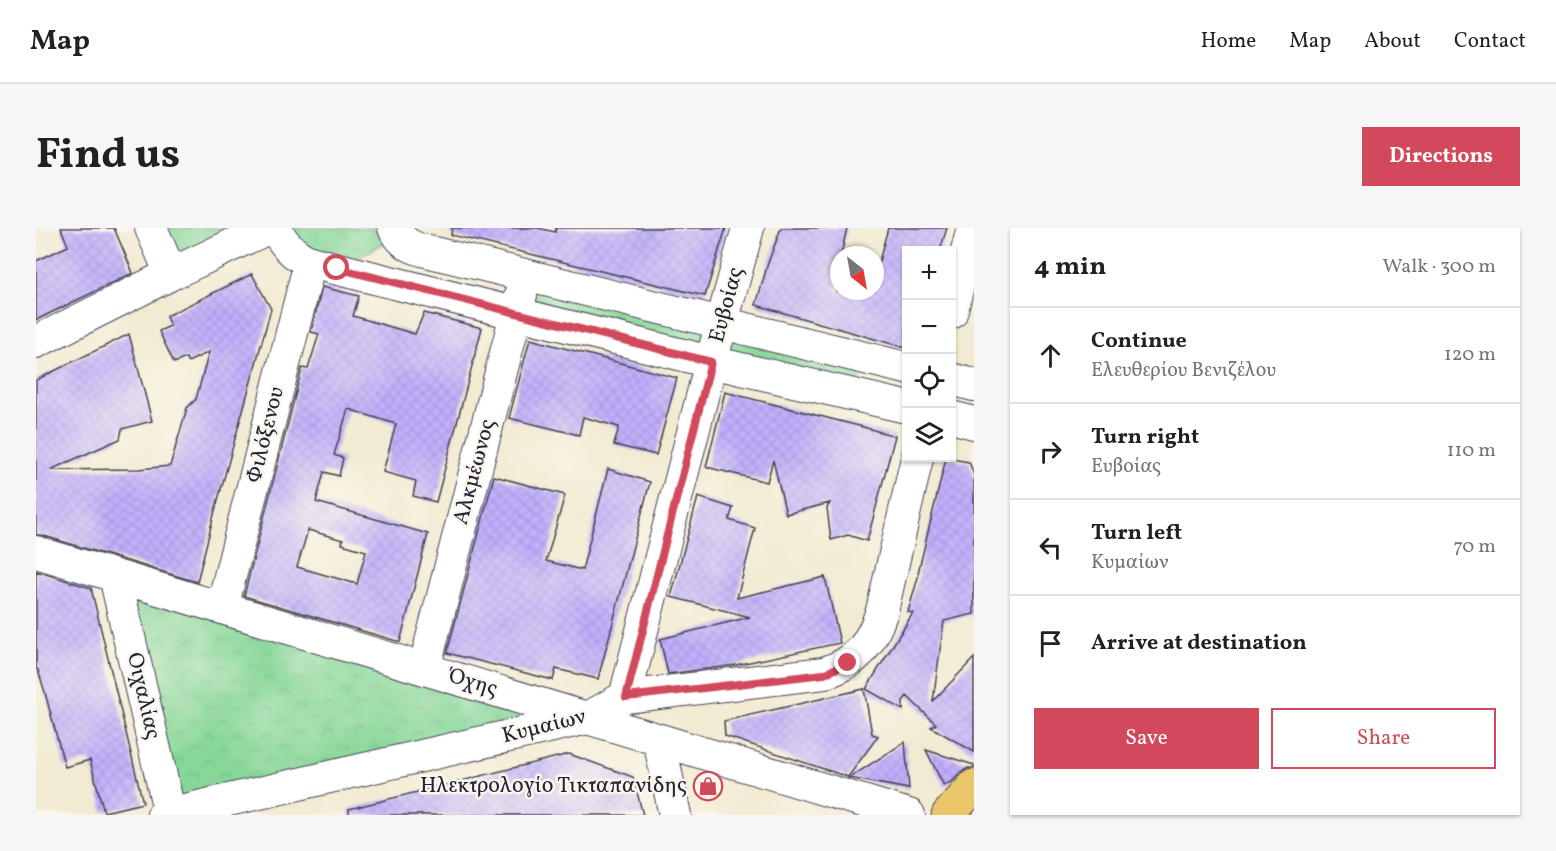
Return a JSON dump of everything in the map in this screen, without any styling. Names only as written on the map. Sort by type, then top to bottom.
[{"type":"main road","points":[[948,815],[974,786]]},
{"type":"street","points":[[151,228],[171,274]]},
{"type":"street","points":[[36,342],[171,274],[222,238],[268,228]]},
{"type":"street","points":[[275,228],[288,248],[310,262],[711,362],[902,406]]},
{"type":"street","points":[[394,228],[400,238],[413,247],[902,367]]},
{"type":"street","name":"Ευβοίας","points":[[626,697],[747,228]]},
{"type":"street","points":[[954,300],[973,228]]},
{"type":"street","name":"Φιλόξενου","points":[[222,608],[310,262]]},
{"type":"street","name":"Αλκμέωνος","points":[[424,669],[526,275]]},
{"type":"street","points":[[956,380],[974,385]]},
{"type":"street","points":[[956,418],[974,423]]},
{"type":"street","name":"Κυμαίων","points":[[168,814],[588,718],[626,697],[824,674],[848,663],[856,657],[877,626],[915,462]]},
{"type":"street","name":"Όχης","points":[[36,552],[909,815]]},
{"type":"street","name":"Οιχαλίας","points":[[115,576],[168,814]]},
{"type":"street","points":[[659,740],[675,815]]},
{"type":"green space","points":[[151,228],[268,228],[171,274]]},
{"type":"green space","points":[[276,228],[394,228],[398,235],[337,269]]},
{"type":"green space","points":[[526,275],[866,358],[856,395],[516,314]]},
{"type":"green space","points":[[115,576],[588,718],[170,813]]},
{"type":"building","points":[[61,228],[114,228],[133,273],[36,320],[36,261],[68,246]]},
{"type":"building","points":[[452,228],[538,228],[555,232],[556,228],[726,228],[705,296],[451,235]]},
{"type":"building","points":[[781,228],[847,228],[843,246],[830,246],[830,300],[884,300],[883,246],[888,228],[947,228],[941,246],[902,246],[902,347],[756,305]]},
{"type":"building","points":[[252,274],[271,309],[197,582],[36,535],[36,380],[129,334],[152,421],[122,429],[120,439],[50,470],[139,469],[170,466],[187,408],[196,399],[209,352],[188,362],[186,358],[174,363],[159,331],[170,326],[166,316]]},
{"type":"building","points":[[322,287],[359,296],[353,316],[415,334],[424,313],[482,328],[436,502],[413,496],[416,481],[383,472],[396,424],[348,409],[334,455],[343,458],[339,476],[324,472],[316,502],[428,534],[400,642],[244,596],[302,368],[308,369],[319,334],[311,332]],"holes":[[[308,530],[343,540],[342,544],[366,551],[357,584],[297,567]]]},
{"type":"building","points":[[530,339],[677,378],[656,455],[614,445],[619,427],[583,417],[579,435],[509,418]]},
{"type":"building","points":[[725,392],[895,436],[867,541],[848,535],[831,540],[827,508],[830,503],[786,514],[773,460],[767,482],[706,467]]},
{"type":"building","points":[[956,460],[969,462],[974,475],[974,614],[944,621],[933,701],[974,658],[974,752],[931,727],[936,724],[907,696],[903,701],[903,710],[866,689],[913,613],[908,612],[945,462],[956,462]]},
{"type":"building","points":[[608,469],[650,482],[598,679],[556,669],[553,680],[447,653],[494,476],[565,495],[546,561],[582,570]]},
{"type":"building","points":[[698,497],[733,508],[729,520],[755,528],[737,598],[825,577],[840,643],[736,665],[668,674],[660,639],[750,617],[671,597]]},
{"type":"building","points":[[36,571],[91,588],[143,803],[104,812],[90,760],[65,767],[44,689],[36,669]]},
{"type":"building","points":[[864,689],[872,734],[878,736],[848,777],[725,736],[724,721]]},
{"type":"building","points":[[905,742],[909,789],[849,778]]},
{"type":"building","points":[[926,750],[974,765],[974,768],[968,768],[944,786]]},
{"type":"building","points":[[569,754],[633,777],[643,815],[349,815],[349,809]]},
{"type":"place","name":"Ηλεκτρολογίο Τικταπανίδης","points":[[708,786]]},
{"type":"route","points":[[337,268],[711,362],[626,697],[824,674],[848,663]]}]
